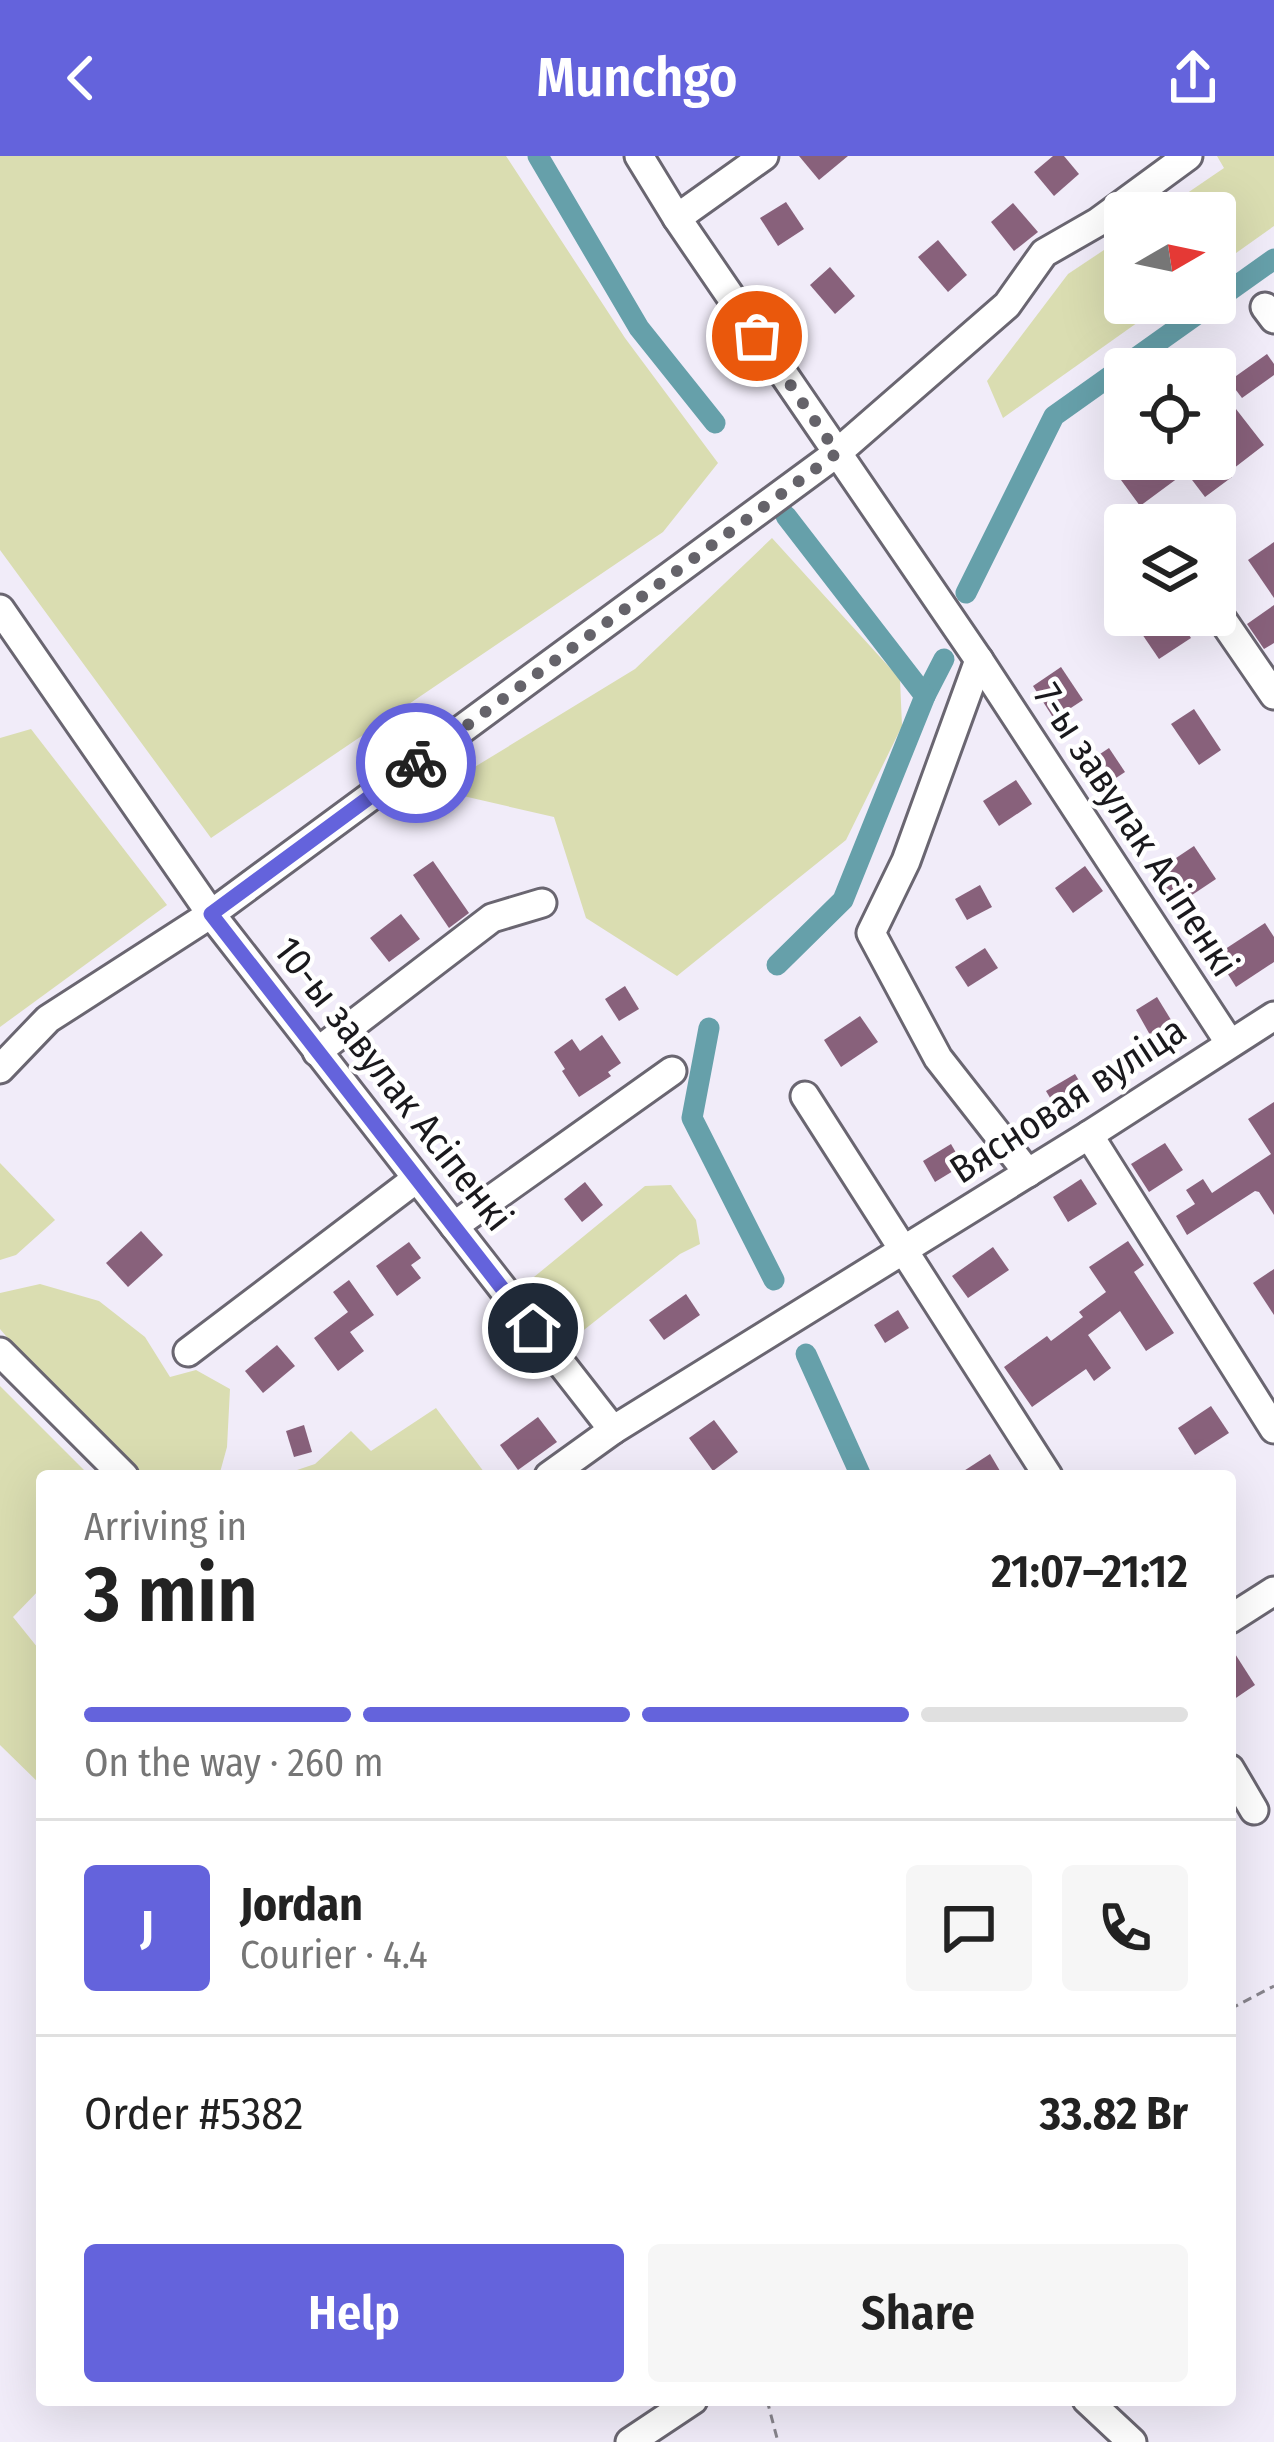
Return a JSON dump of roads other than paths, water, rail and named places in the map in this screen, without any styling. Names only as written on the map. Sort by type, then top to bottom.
[{"type":"street","name":"7-ы завулак Асіпенкі","points":[[639,156],[979,660],[1229,1042]]},
{"type":"street","points":[[677,218],[764,156]]},
{"type":"street","points":[[0,1069],[48,1019],[211,914],[837,453],[1007,305],[1043,253],[1098,222],[1188,156]]},
{"type":"street","points":[[0,609],[11,650]]},
{"type":"street","points":[[1234,636],[1274,695]]},
{"type":"street","name":"10-ы завулак Асіпенкі","points":[[11,650],[317,1052],[614,1430]]},
{"type":"street","points":[[979,660],[906,862],[871,933],[938,1058],[1028,1173]]},
{"type":"street","points":[[317,1052],[492,918],[542,903]]},
{"type":"street","name":"Вясновая вуліца","points":[[904,1250],[1229,1042],[1272,1020]]},
{"type":"street","points":[[454,1226],[672,1071]]},
{"type":"street","points":[[805,1096],[1044,1470]]},
{"type":"street","points":[[1089,1135],[1274,1430]]},
{"type":"street","points":[[188,1352],[416,1179]]},
{"type":"street","points":[[557,1470],[904,1250]]},
{"type":"street","points":[[0,1352],[118,1470]]},
{"type":"street","points":[[1236,1615],[1274,1591]]},
{"type":"street","points":[[1236,1779],[1254,1810]]},
{"type":"street","points":[[630,2442],[684,2406]]},
{"type":"street","points":[[1093,2406],[1132,2442]]},
{"type":"waterway","points":[[538,156],[639,328],[715,423]]},
{"type":"waterway","points":[[1236,286],[1274,259]]},
{"type":"waterway","points":[[966,593],[1054,416],[1183,324]]},
{"type":"waterway","points":[[777,965],[843,900],[925,696],[786,516]]},
{"type":"waterway","points":[[925,696],[944,659]]},
{"type":"waterway","points":[[709,1028],[692,1118],[774,1280]]},
{"type":"waterway","points":[[806,1354],[858,1470]]}]
